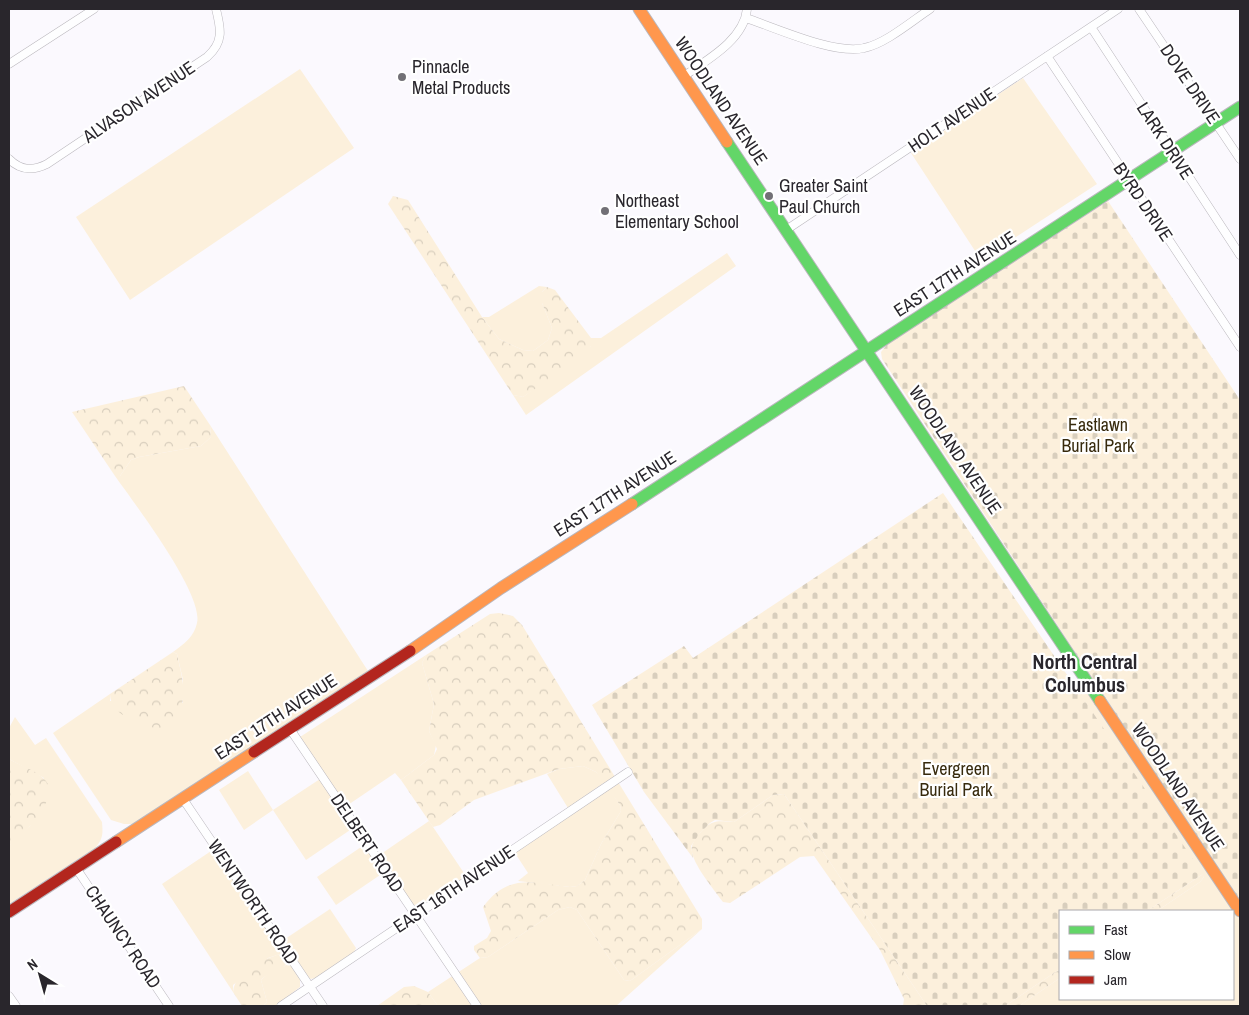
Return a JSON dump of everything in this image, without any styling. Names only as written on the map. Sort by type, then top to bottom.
[{"type":"street","points":[[9,64],[94,9]]},
{"type":"street","name":"ALVASON AVENUE","points":[[9,159],[23,168],[36,169],[47,164],[207,57],[216,49],[221,39],[221,27],[216,9]]},
{"type":"street","name":"WOODLAND AVENUE","points":[[639,9],[1240,911]]},
{"type":"street","points":[[684,76],[726,46],[746,18],[747,9]]},
{"type":"street","points":[[746,18],[838,49],[865,48],[889,36],[920,11],[930,9]]},
{"type":"street","name":"HOLT AVENUE","points":[[786,230],[1118,9]]},
{"type":"street","name":"DOVE DRIVE","points":[[1139,9],[1240,159]]},
{"type":"street","name":"LARK DRIVE","points":[[1090,27],[1240,255]]},
{"type":"street","name":"BYRD DRIVE","points":[[1047,56],[1240,347]]},
{"type":"street","name":"EAST 17TH AVENUE","points":[[9,912],[421,644],[501,588],[1130,182],[1240,107]]},
{"type":"street","name":"DELBERT ROAD","points":[[290,729],[477,1006]]},
{"type":"street","name":"EAST 16TH AVENUE","points":[[281,1006],[628,772]]},
{"type":"street","name":"WENTWORTH ROAD","points":[[183,799],[323,1006]]},
{"type":"street","name":"CHAUNCY ROAD","points":[[76,868],[169,1006]]},
{"type":"street","points":[[9,996],[16,1006]]},
{"type":"green space","points":[[300,69],[354,148],[130,300],[76,217]]},
{"type":"green space","points":[[1023,78],[1097,184],[981,260],[911,153]]},
{"type":"green space","points":[[393,196],[408,200],[482,317],[499,339],[523,350],[533,351],[548,340],[552,328],[542,303],[542,292],[547,287],[555,290],[591,338],[591,346],[583,356],[523,397],[513,395],[388,204]]},
{"type":"green space","name":"Eastlawn Burial Park","points":[[1108,201],[1240,400],[1240,902],[882,359],[881,352],[889,342]]},
{"type":"green space","points":[[727,253],[736,266],[526,415],[513,395],[523,397],[591,346],[591,338],[601,338]]},
{"type":"green space","points":[[539,286],[547,287],[542,292],[542,303],[552,328],[548,340],[533,351],[523,350],[499,339],[482,317],[489,317]]},
{"type":"green space","points":[[184,386],[210,425],[211,437],[201,446],[131,460],[120,476],[115,476],[72,412]]},
{"type":"green space","points":[[210,425],[368,671],[133,824],[124,824],[111,820],[53,733],[110,694],[110,701],[183,703],[183,680],[177,654],[173,652],[185,643],[194,632],[197,623],[196,609],[190,592],[166,549],[115,476],[120,476],[131,460],[139,457],[201,446],[211,437]]},
{"type":"green space","name":"Evergreen Burial Park","points":[[943,493],[1203,874],[1149,910],[1059,910],[1059,970],[1005,1006],[927,1006],[784,794],[773,795],[734,822],[715,820],[710,823],[691,846],[693,858],[644,792],[592,705],[684,646],[693,658]]},
{"type":"green space","points":[[499,613],[513,616],[522,625],[702,919],[702,929],[630,981],[624,980],[577,910],[570,907],[558,910],[488,957],[480,958],[474,950],[474,946],[487,938],[491,931],[483,907],[502,889],[512,884],[523,882],[570,887],[577,886],[585,880],[601,844],[621,811],[620,805],[596,772],[583,766],[559,769],[474,800],[440,825],[433,827],[401,780],[434,755],[437,749],[429,731],[434,704],[422,663],[426,655],[490,614]]},
{"type":"green space","points":[[173,652],[177,654],[183,687],[183,697],[177,715],[158,729],[135,722],[115,708],[111,702],[110,694]]},
{"type":"green space","points":[[426,655],[422,663],[434,704],[429,731],[436,745],[434,755],[401,780],[395,773],[345,807],[300,737]]},
{"type":"green space","points":[[1083,686],[1234,910],[1158,910],[1200,882],[1204,877],[1077,690]]},
{"type":"green space","points":[[15,717],[35,745],[46,738],[102,822],[102,836],[95,848],[9,904],[9,846],[30,826],[44,778],[9,759],[9,728]]},
{"type":"green space","points":[[9,759],[41,776],[48,784],[50,790],[43,808],[30,827],[9,846]]},
{"type":"green space","points":[[583,766],[596,772],[605,782],[568,808],[547,774],[559,769]]},
{"type":"green space","points":[[248,771],[273,810],[244,830],[219,790]]},
{"type":"green space","points":[[320,779],[353,828],[306,860],[273,810]]},
{"type":"green space","points":[[608,787],[620,805],[621,811],[601,844],[585,880],[577,886],[570,887],[518,881],[528,873],[515,853]]},
{"type":"green space","points":[[784,794],[927,1006],[903,1006],[904,999],[880,950],[814,856],[800,857],[730,903],[723,902],[703,875],[694,859],[692,846],[696,837],[704,828],[715,822],[734,822],[773,795]]},
{"type":"green space","points":[[429,821],[466,876],[417,907],[411,903],[378,856]]},
{"type":"green space","points":[[364,845],[383,873],[336,905],[317,877]]},
{"type":"green space","points":[[214,849],[283,953],[268,958],[233,985],[233,992],[162,884]]},
{"type":"green space","points":[[1203,874],[1204,877],[1200,882],[1158,910],[1149,910]]},
{"type":"green space","points":[[570,907],[577,910],[624,980],[630,981],[702,929],[616,1006],[438,1006],[428,992],[480,958],[488,957],[558,910]]},
{"type":"green space","points":[[330,909],[356,948],[354,952],[316,978],[310,979],[282,941]]},
{"type":"green space","points":[[1234,910],[1240,919],[1240,1006],[1019,1006],[1059,979],[1059,1000],[1234,1000]]},
{"type":"green space","points":[[283,953],[288,961],[286,965],[261,980],[267,1002],[263,1006],[242,1006],[233,992],[239,977],[259,962]]},
{"type":"green space","points":[[288,961],[300,979],[300,987],[275,1006],[263,1006],[267,1002],[261,980],[271,971],[285,966]]},
{"type":"green space","points":[[1059,970],[1059,979],[1019,1006],[1005,1006]]},
{"type":"green space","points":[[414,986],[428,992],[438,1006],[377,1006],[404,987]]},
{"type":"traffic: fast","points":[[632,504],[1240,107]]},
{"type":"traffic: fast","points":[[727,142],[1100,701]]},
{"type":"traffic: slow","points":[[639,9],[727,142]]},
{"type":"traffic: slow","points":[[410,651],[501,588],[632,504]]},
{"type":"traffic: slow","points":[[1100,701],[1240,911]]},
{"type":"traffic: slow","points":[[116,842],[254,752]]},
{"type":"traffic: jam","points":[[254,752],[410,651]]},
{"type":"traffic: jam","points":[[9,912],[116,842]]},
{"type":"place","name":"Pinnacle Metal Products","points":[[402,77]]},
{"type":"place","name":"Greater Saint Paul Church","points":[[769,196]]},
{"type":"place","name":"Northeast Elementary School","points":[[605,211]]},
{"type":"district","name":"North Central Columbus","points":[[1085,674]]}]
